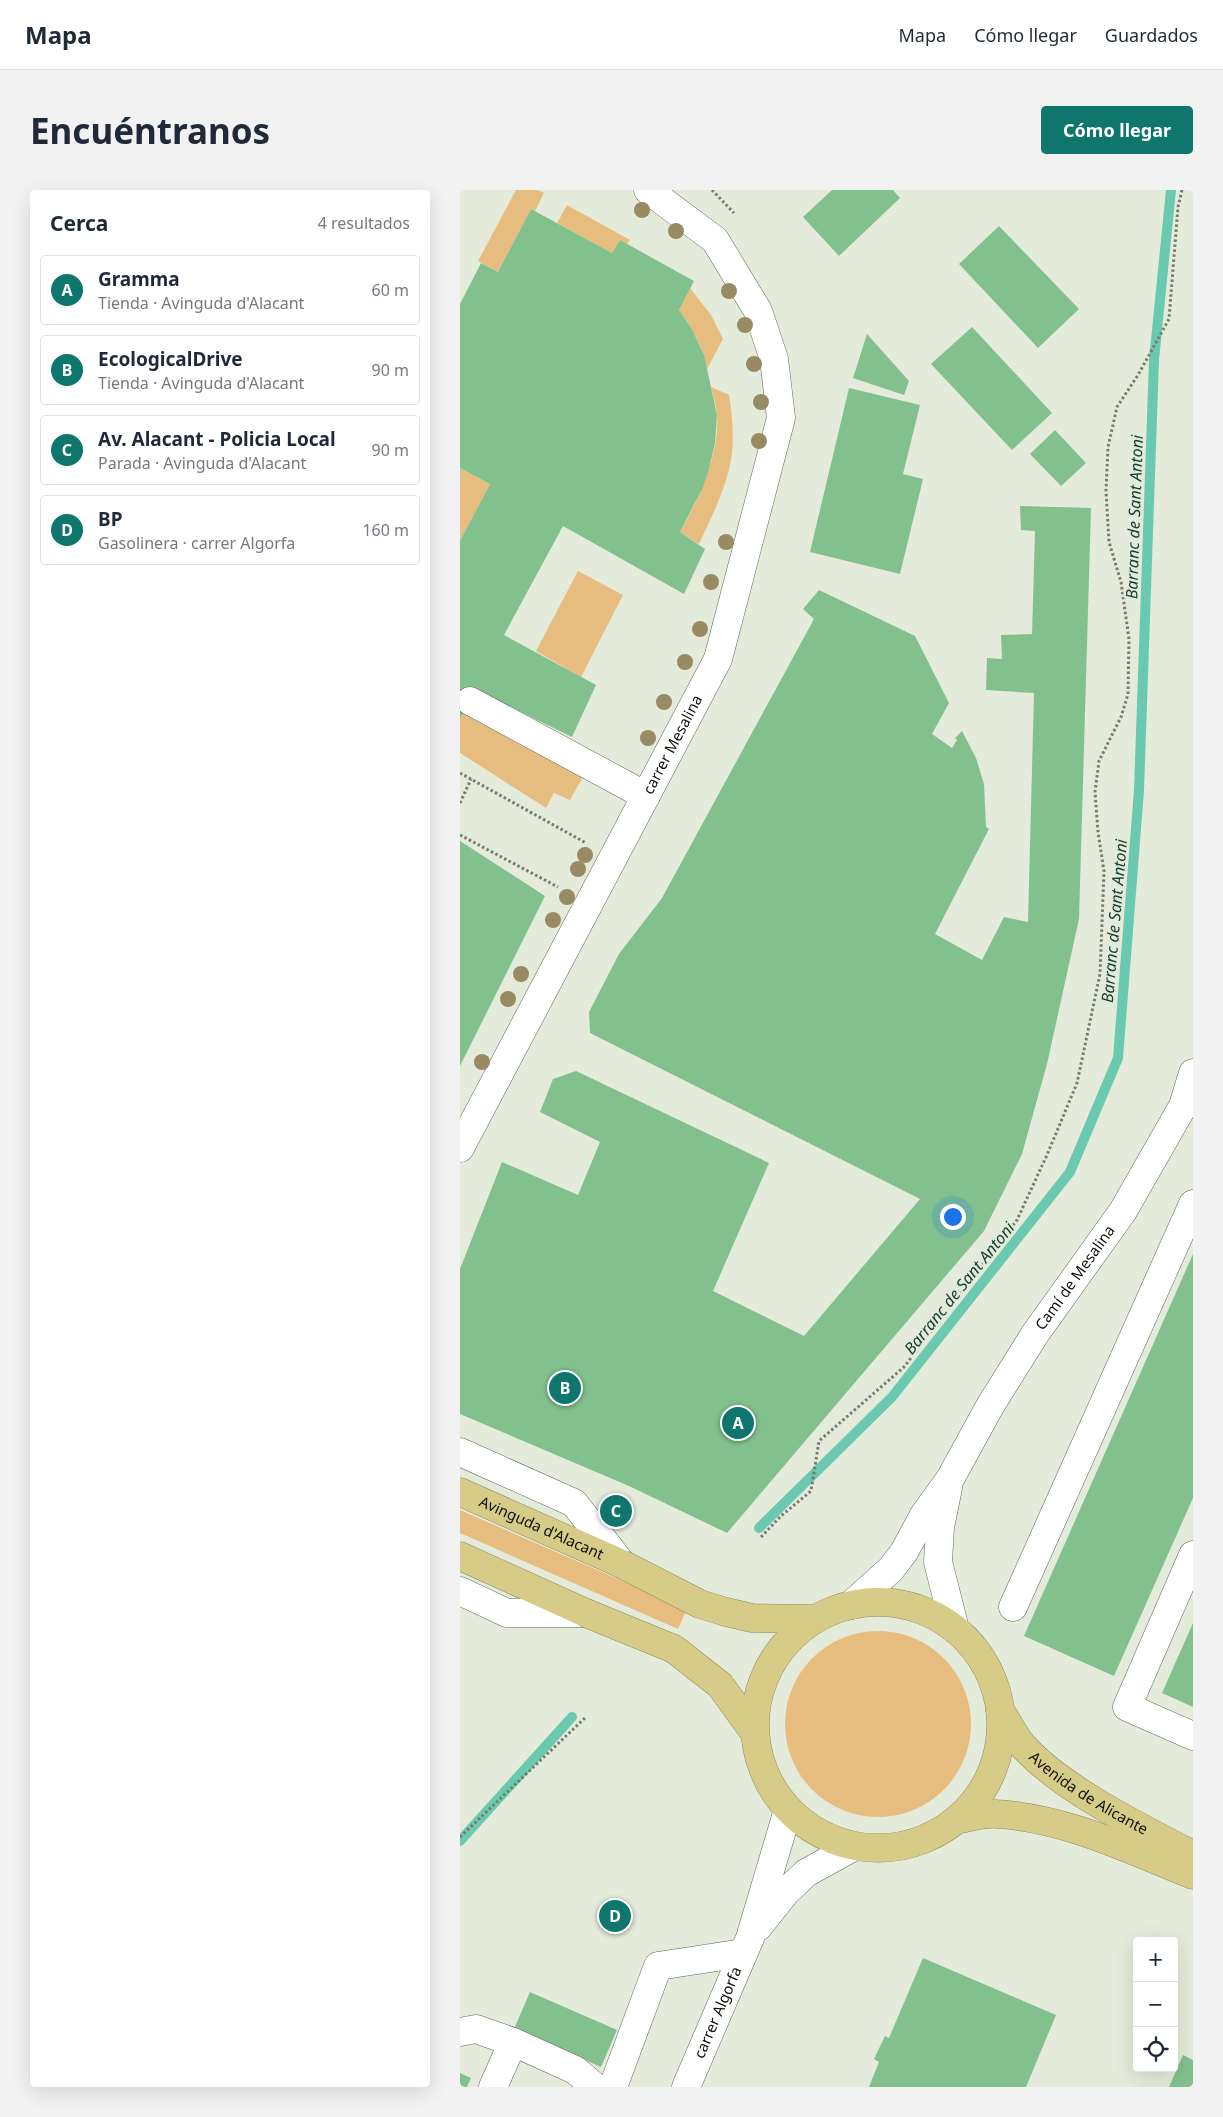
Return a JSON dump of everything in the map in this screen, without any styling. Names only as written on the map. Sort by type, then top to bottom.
[{"type":"highway","name":"Avinguda d'Alacant","points":[[460,1492],[622,1564],[700,1604],[752,1618],[815,1618]]},
{"type":"highway","points":[[460,1556],[586,1614],[674,1649],[720,1685],[754,1732]]},
{"type":"highway","points":[[873,1602],[895,1603],[916,1608],[937,1617],[955,1629],[972,1646],[985,1665],[995,1687],[1000,1710],[1001,1740],[994,1770],[979,1797],[959,1819],[936,1835],[910,1845],[881,1850],[853,1847],[829,1839],[807,1827],[788,1810],[777,1797],[761,1766],[754,1732],[755,1710],[760,1687],[768,1667],[781,1648],[796,1632],[815,1618],[832,1610],[851,1605],[873,1602]]},
{"type":"highway","name":"Avenida de Alicante","points":[[1000,1710],[1022,1744],[1046,1769],[1106,1808],[1193,1855]]},
{"type":"highway","name":"Avenida de Alicante","points":[[959,1819],[995,1814],[1017,1816],[1081,1830],[1193,1875]]},
{"type":"street","name":"carrer Mesalina","points":[[460,1148],[718,659],[781,418],[774,359],[758,311],[715,240],[648,190]]},
{"type":"street","points":[[470,701],[646,796]]},
{"type":"street","name":"Camí de Mesalina","points":[[851,1605],[892,1569],[904,1552],[924,1515],[950,1479],[990,1406],[1035,1334],[1123,1211],[1183,1106],[1193,1073]]},
{"type":"street","points":[[1013,1607],[1193,1204]]},
{"type":"street","name":"Avinguda d'Alacant","points":[[460,1452],[574,1502],[622,1564]]},
{"type":"street","name":"Camí de Mesalina","points":[[950,1479],[940,1527],[938,1562],[955,1629]]},
{"type":"street","points":[[1193,1555],[1127,1706],[1193,1736]]},
{"type":"street","points":[[460,1591],[507,1613],[586,1614]]},
{"type":"street","name":"carrer Algorfa","points":[[686,2087],[746,1946],[788,1810]]},
{"type":"street","name":"carrer Algorfa","points":[[746,1946],[786,1892],[806,1873],[853,1847]]},
{"type":"street","points":[[613,2087],[658,1966],[746,1946]]},
{"type":"street","points":[[460,2032],[476,2029],[513,2042],[575,2070],[596,2087]]},
{"type":"street","points":[[494,2087],[513,2042]]},
{"type":"path","points":[[712,190],[734,213]]},
{"type":"path","points":[[761,1537],[781,1516],[811,1491],[819,1441],[904,1367],[1017,1220],[1048,1155],[1076,1083],[1100,974],[1104,871],[1098,832],[1095,792],[1099,761],[1121,717],[1128,694],[1129,640],[1121,582],[1109,542],[1106,491],[1108,446],[1117,407],[1138,375],[1169,319],[1178,207],[1182,190]]},
{"type":"path","points":[[460,773],[588,844]]},
{"type":"path","points":[[460,803],[471,780]]},
{"type":"path","points":[[460,834],[558,887]]},
{"type":"path","points":[[460,1838],[586,1717]]},
{"type":"shaded area","points":[[516,190],[538,190],[544,193],[535,211],[531,209],[498,272],[478,261]]},
{"type":"shaded area","points":[[567,205],[630,240],[627,244],[620,240],[612,253],[557,223]]},
{"type":"shaded area","points":[[690,288],[711,315],[723,339],[707,369],[703,353],[696,338],[679,310]]},
{"type":"shaded area","points":[[711,387],[729,395],[733,446],[727,477],[699,544],[680,532],[701,490],[712,460],[717,429],[717,414]]},
{"type":"shaded area","points":[[460,468],[490,484],[460,541]]},
{"type":"shaded area","points":[[578,571],[623,595],[581,677],[536,651]]},
{"type":"shaded area","points":[[463,713],[584,775],[570,800],[554,793],[546,808],[460,753],[460,719]]},
{"type":"shaded area","points":[[460,1510],[687,1609],[678,1629],[460,1533]]},
{"type":"shaded area","points":[[887,1631],[914,1638],[930,1646],[944,1658],[956,1672],[964,1688],[970,1706],[970,1742],[964,1760],[956,1776],[944,1790],[930,1802],[914,1810],[896,1816],[869,1817],[842,1810],[826,1802],[800,1776],[786,1742],[785,1715],[792,1688],[800,1672],[826,1646],[860,1632]]},
{"type":"building","points":[[832,190],[893,190],[900,198],[839,256],[803,217]]},
{"type":"building","points":[[531,209],[612,253],[620,240],[694,281],[679,310],[692,329],[704,355],[717,415],[715,443],[709,469],[703,487],[680,532],[705,549],[684,594],[563,526],[504,635],[596,685],[572,737],[476,690],[460,719],[460,541],[490,484],[460,468],[460,304],[481,263],[498,272]]},
{"type":"building","points":[[999,226],[1079,309],[1038,348],[959,264]]},
{"type":"building","points":[[972,327],[1052,413],[1012,450],[931,364]]},
{"type":"building","points":[[867,334],[909,381],[904,395],[853,378]]},
{"type":"building","points":[[849,388],[920,405],[903,474],[923,479],[900,574],[810,552]]},
{"type":"building","points":[[1055,430],[1086,463],[1061,486],[1030,454]]},
{"type":"building","points":[[1020,506],[1091,508],[1079,919],[1047,1064],[1022,1154],[984,1231],[727,1533],[629,1486],[460,1414],[460,1269],[502,1162],[578,1195],[600,1142],[540,1112],[553,1079],[576,1071],[769,1163],[713,1291],[804,1336],[920,1199],[590,1033],[589,1012],[619,954],[662,898],[814,619],[803,609],[819,590],[915,636],[949,703],[932,734],[952,748],[957,740],[955,738],[962,731],[976,758],[984,784],[986,827],[989,829],[935,934],[982,960],[1004,917],[1028,922],[1034,693],[986,690],[987,658],[1002,659],[1001,635],[1032,634],[1035,531],[1021,530]]},
{"type":"building","points":[[460,841],[545,896],[460,1066]]},
{"type":"building","points":[[1193,1254],[1193,1498],[1114,1676],[1024,1636]]},
{"type":"building","points":[[1193,1623],[1193,1707],[1162,1693]]},
{"type":"building","points":[[923,1958],[1056,2015],[1026,2087],[869,2087],[879,2062],[874,2059],[885,2036],[889,2038]]},
{"type":"building","points":[[530,1992],[617,2030],[601,2067],[514,2029]]},
{"type":"building","points":[[1183,2055],[1193,2060],[1193,2087],[1169,2087],[1176,2072],[1178,2072],[1178,2066]]},
{"type":"building","points":[[460,2073],[471,2078],[467,2087],[460,2087]]},
{"type":"waterway","name":"Barranc de Sant Antoni","points":[[759,1528],[892,1397],[1070,1172],[1118,1058],[1139,790],[1154,360],[1171,190]]},
{"type":"waterway","name":"Barranc de Sant Antoni","points":[[460,1841],[572,1717]]},
{"type":"place","name":"EcologicalDrive","points":[[565,1388]]},
{"type":"place","name":"Gramma","points":[[738,1423]]},
{"type":"place","name":"Av. Alacant - Policia Local","points":[[616,1511]]},
{"type":"place","name":"BP","points":[[615,1916]]}]
